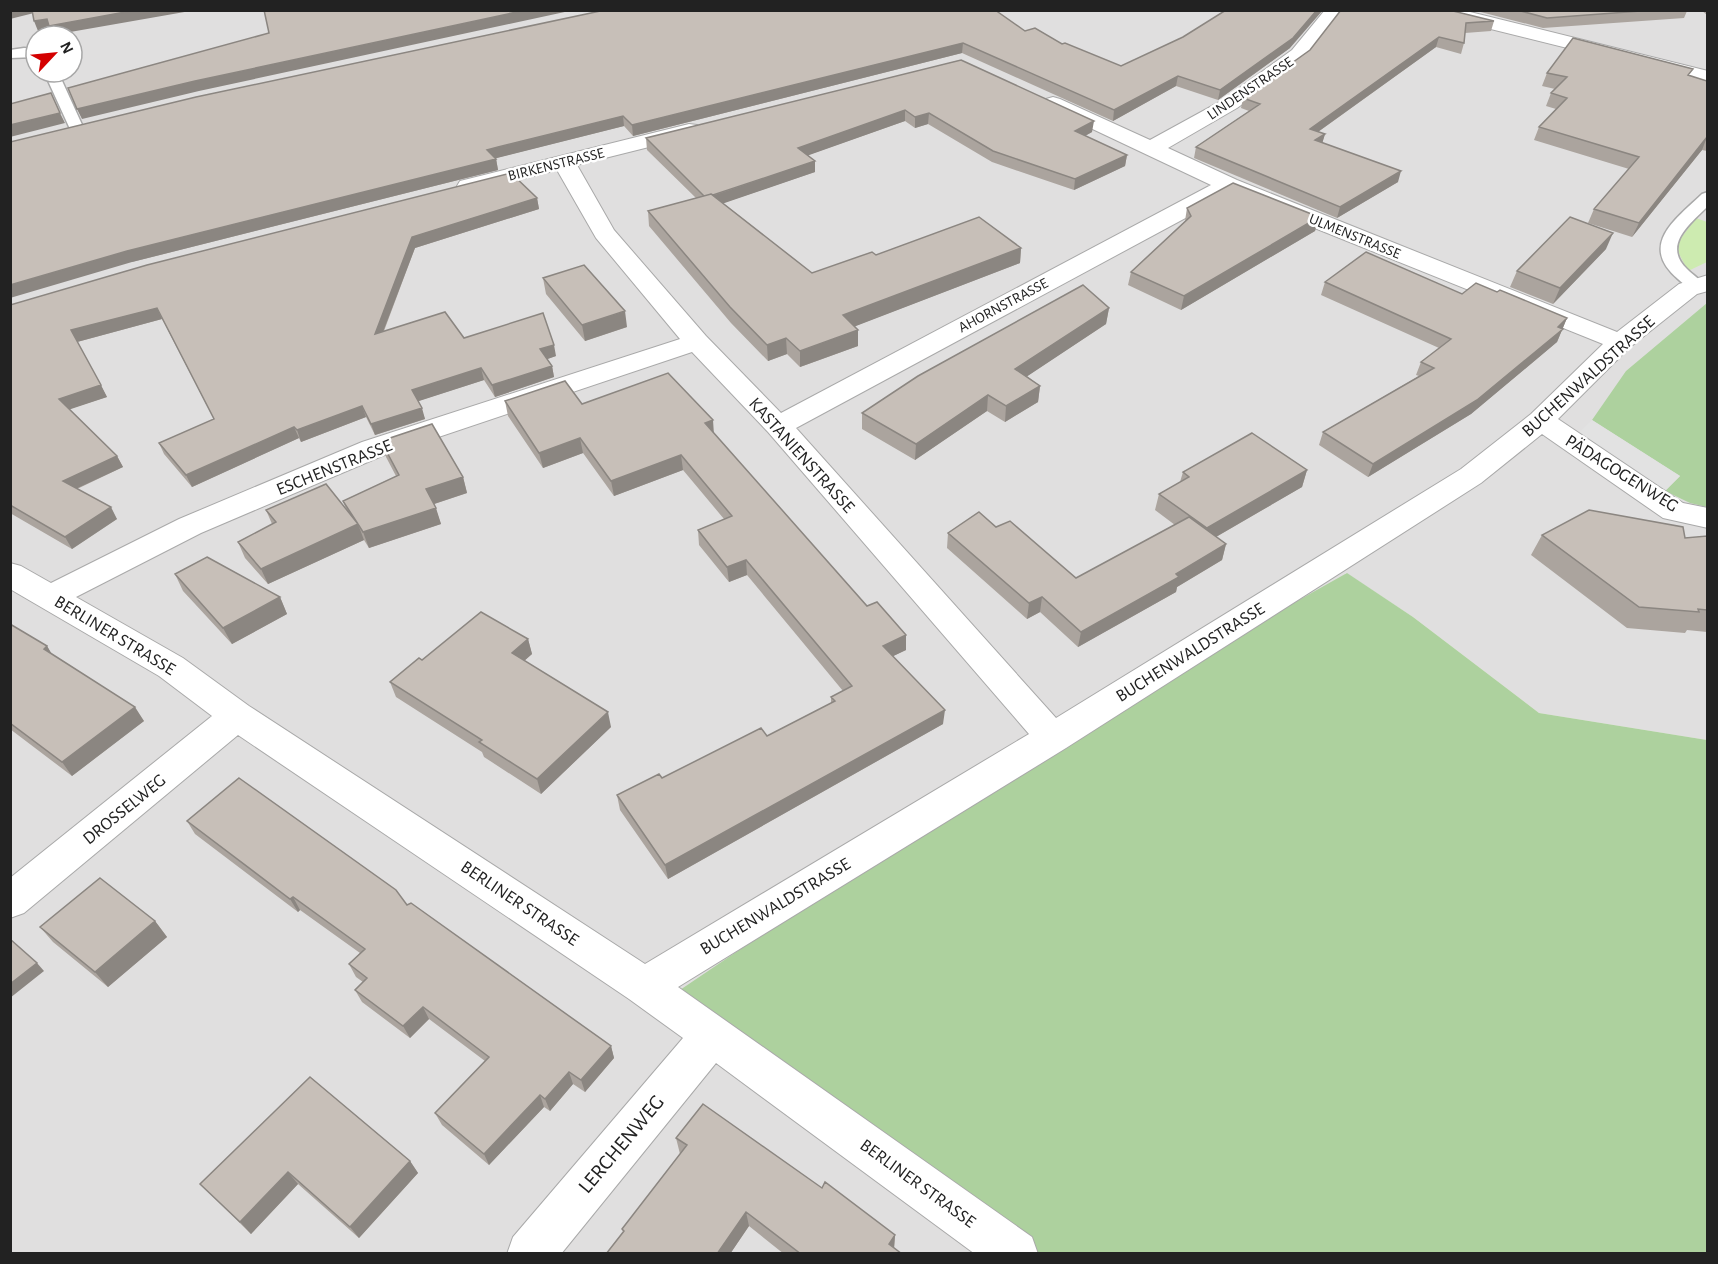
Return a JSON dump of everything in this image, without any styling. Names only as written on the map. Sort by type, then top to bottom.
[{"type":"street","name":"LINDENSTRASSE","points":[[1150,149],[1230,104],[1299,54],[1335,10]]},
{"type":"street","points":[[1437,10],[1707,77]]},
{"type":"street","name":"ULMENSTRASSE","points":[[1036,95],[1229,185],[1620,342]]},
{"type":"street","points":[[55,135],[99,124]]},
{"type":"street","name":"BIRKENSTRASSE","points":[[450,191],[712,124]]},
{"type":"street","name":"KASTANIENSTRASSE","points":[[564,162],[604,233],[697,342],[778,426],[1053,738]]},
{"type":"street","name":"AHORNSTRASSE","points":[[778,426],[1229,185]]},
{"type":"street","name":"BUCHENWALDSTRASSE","points":[[644,986],[1053,738],[1471,476],[1541,420],[1620,342],[1688,289],[1702,284]]},
{"type":"street","name":"ESCHENSTRASSE","points":[[50,597],[190,525],[372,449],[697,342]]},
{"type":"street","name":"PÄDAGOGENWEG","points":[[1541,420],[1674,511],[1707,518]]},
{"type":"street","name":"BERLINER STRASSE","points":[[10,574],[171,667],[237,716],[644,986],[1015,1254]]},
{"type":"street","name":"DROSSELWEG","points":[[10,901],[237,716]]},
{"type":"street","name":"LERCHENWEG","points":[[530,1254],[712,1034]]},
{"type":"lane","points":[[56,84],[77,129]]},
{"type":"lane","points":[[1702,284],[1673,266],[1667,255],[1667,245],[1673,233],[1707,197]]},
{"type":"shaded area","points":[[10,11],[1707,11],[1707,740],[1539,713],[1413,617],[1346,573],[996,1253],[11,1253]]},
{"type":"shaded area","points":[[1592,420],[1680,476],[1665,491],[1577,434]]},
{"type":"green space","points":[[1696,218],[1707,222],[1707,262],[1688,271],[1675,246]]},
{"type":"green space","points":[[1707,303],[1707,507],[1690,503],[1665,491],[1680,476],[1592,420],[1626,371]]},
{"type":"green space","points":[[1347,573],[1413,617],[1539,713],[1707,740],[1707,1253],[1035,1253],[677,992],[1053,738]]},
{"type":"building","points":[[32,10],[136,10],[60,24],[48,24],[47,19],[34,21]]},
{"type":"building","points":[[264,10],[526,10],[195,81],[77,109],[68,88],[269,33]]},
{"type":"building","points":[[605,10],[995,10],[1025,31],[1035,28],[1062,44],[1065,43],[1121,66],[1183,37],[1226,10],[1317,10],[1293,38],[1220,90],[1178,76],[1114,110],[963,43],[632,125],[623,116],[498,147],[487,150],[496,159],[127,251],[10,285],[10,142],[196,97]]},
{"type":"building","points":[[1341,10],[1449,10],[1494,21],[1466,23],[1464,43],[1439,37],[1310,129],[1325,134],[1315,140],[1401,171],[1340,207],[1196,147],[1260,104],[1243,98],[1310,50]]},
{"type":"building","points":[[1517,10],[1654,10],[1547,18]]},
{"type":"building","points":[[1573,38],[1693,69],[1688,75],[1707,81],[1707,137],[1639,223],[1594,209],[1639,157],[1539,127],[1567,98],[1551,93],[1567,77],[1547,73]]},
{"type":"building","points":[[961,60],[1094,121],[1075,131],[1127,155],[1075,179],[993,151],[929,113],[915,117],[905,110],[798,148],[815,161],[704,196],[646,138]]},
{"type":"building","points":[[51,93],[60,113],[10,125],[10,104]]},
{"type":"building","points":[[511,173],[537,198],[412,237],[375,334],[445,312],[464,338],[543,313],[554,345],[540,349],[552,366],[492,385],[481,368],[412,390],[422,408],[371,424],[362,406],[297,430],[294,427],[186,475],[159,443],[214,419],[157,308],[71,330],[101,385],[59,399],[117,456],[63,481],[111,507],[65,537],[10,505],[10,305],[147,265]]},
{"type":"building","points":[[1233,183],[1319,217],[1184,296],[1131,272],[1191,216],[1187,208]]},
{"type":"building","points":[[711,194],[812,273],[872,252],[876,255],[979,217],[1021,248],[843,315],[858,330],[800,351],[786,338],[767,345],[730,307],[648,211]]},
{"type":"building","points":[[1570,217],[1613,233],[1560,288],[1517,271]]},
{"type":"building","points":[[1366,252],[1462,294],[1476,283],[1497,292],[1500,290],[1567,318],[1558,327],[1563,329],[1477,400],[1373,464],[1323,432],[1434,368],[1421,362],[1451,339],[1325,282]]},
{"type":"building","points":[[584,265],[625,311],[582,325],[543,278]]},
{"type":"building","points":[[1083,285],[1109,308],[1015,369],[1040,386],[1006,406],[988,395],[916,444],[862,413],[918,376]]},
{"type":"building","points":[[668,373],[713,420],[705,423],[867,606],[877,602],[906,635],[883,646],[945,710],[665,865],[617,795],[659,774],[662,778],[761,728],[767,736],[835,701],[831,697],[852,686],[746,560],[727,567],[698,530],[732,516],[681,455],[611,481],[580,438],[539,453],[505,401],[565,381],[582,404]]},
{"type":"building","points":[[432,424],[463,477],[426,489],[436,508],[363,532],[343,501],[399,475],[381,441]]},
{"type":"building","points":[[1252,433],[1307,470],[1207,528],[1159,494],[1189,477],[1183,472]]},
{"type":"building","points":[[326,484],[358,524],[261,569],[238,542],[276,522],[266,510]]},
{"type":"building","points":[[1589,510],[1683,527],[1685,538],[1707,536],[1707,610],[1698,609],[1699,612],[1639,607],[1542,535]]},
{"type":"building","points":[[979,512],[996,527],[1010,521],[1076,578],[1189,517],[1226,544],[1176,574],[1179,577],[1081,632],[1042,597],[1029,603],[948,533]]},
{"type":"building","points":[[207,557],[280,597],[223,628],[175,574]]},
{"type":"building","points":[[481,612],[528,639],[512,653],[608,712],[537,779],[479,742],[482,740],[390,682],[419,658],[422,660]]},
{"type":"building","points":[[10,624],[47,646],[44,649],[135,707],[62,762],[10,723]]},
{"type":"building","points":[[239,778],[396,890],[407,905],[411,903],[611,1046],[581,1080],[569,1072],[545,1099],[540,1095],[484,1154],[435,1113],[489,1057],[423,1007],[403,1026],[355,990],[367,978],[349,964],[365,949],[293,897],[290,899],[187,821]]},
{"type":"building","points":[[100,878],[155,921],[95,972],[40,927]]},
{"type":"building","points":[[10,939],[37,963],[10,984]]},
{"type":"building","points":[[310,1077],[410,1161],[350,1227],[288,1172],[240,1222],[200,1184]]},
{"type":"building","points":[[703,1104],[822,1188],[825,1182],[895,1235],[889,1244],[902,1254],[801,1254],[746,1212],[717,1254],[606,1254],[624,1231],[622,1229],[687,1145],[676,1138]]}]
